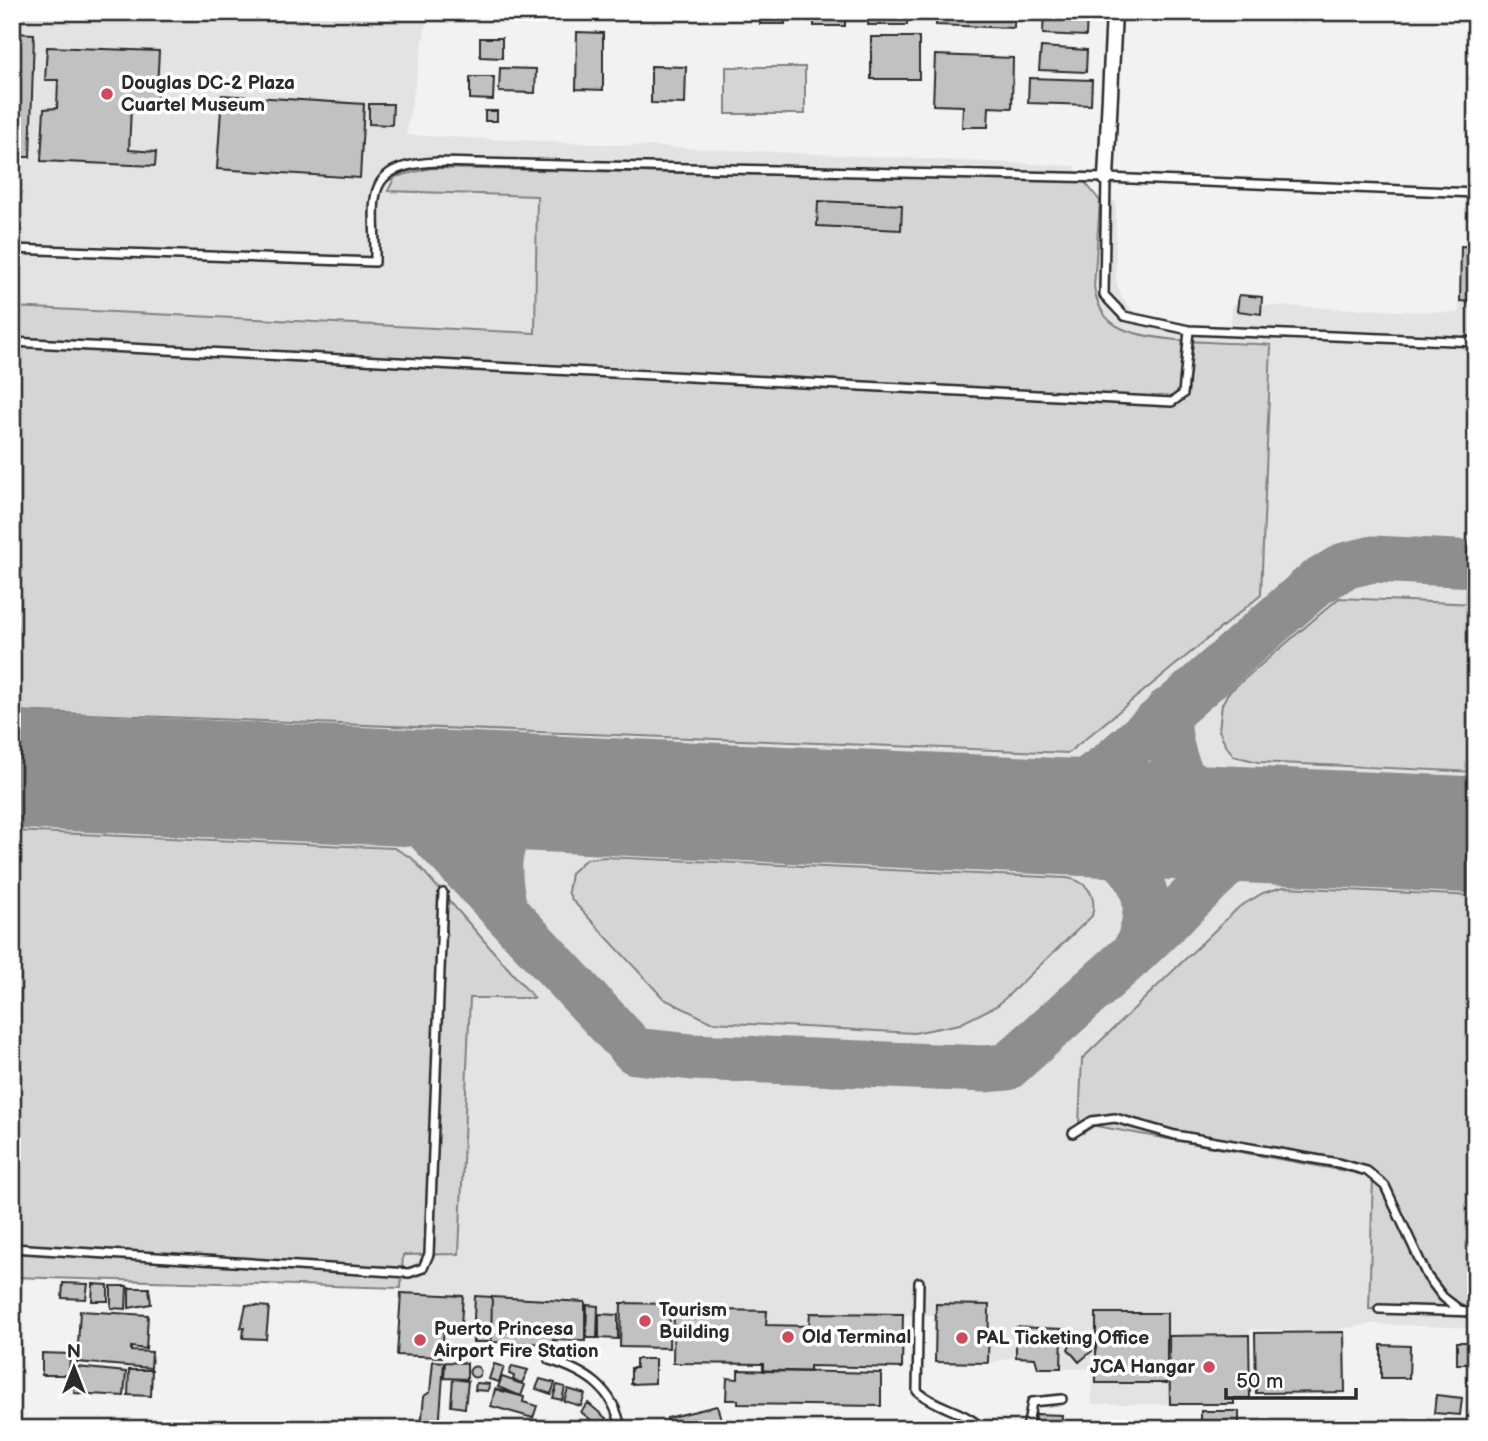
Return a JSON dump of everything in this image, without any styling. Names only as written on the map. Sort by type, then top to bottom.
[{"type":"street","points":[[1106,178],[1114,12]]},
{"type":"lane","points":[[12,249],[374,262],[377,184],[389,171],[416,163],[1106,178],[1476,193]]},
{"type":"lane","points":[[1106,178],[1104,295],[1124,316],[1189,330],[1476,342]]},
{"type":"lane","points":[[12,342],[1171,402],[1183,394],[1189,330]]},
{"type":"lane","points":[[12,1248],[409,1273],[423,1268],[429,1254],[443,892]]},
{"type":"lane","points":[[1073,1133],[1092,1121],[1115,1118],[1175,1135],[1367,1171],[1385,1186],[1427,1276],[1443,1297],[1461,1311]]},
{"type":"lane","points":[[919,1282],[917,1391],[924,1398],[968,1415],[983,1429]]},
{"type":"lane","points":[[1379,1310],[1476,1312]]},
{"type":"lane","points":[[549,1360],[579,1369],[598,1384],[618,1415],[621,1429]]},
{"type":"lane","points":[[1027,1429],[1032,1402],[1038,1399],[1062,1399]]},
{"type":"shaded area","points":[[12,12],[428,12],[406,135],[1076,166],[1076,180],[1084,181],[1099,201],[1116,201],[1116,280],[1122,299],[1136,313],[1171,324],[1231,326],[1232,304],[1459,313],[1461,246],[1476,247],[1476,1328],[1371,1324],[1331,1331],[1250,1329],[1250,1398],[1234,1398],[1234,1404],[1092,1404],[1092,1369],[1038,1368],[1034,1358],[1016,1357],[988,1363],[935,1362],[936,1315],[903,1315],[902,1368],[673,1363],[673,1348],[620,1347],[619,1339],[554,1340],[553,1344],[473,1342],[442,1357],[397,1355],[400,1288],[12,1277]]},
{"type":"shaded area","points":[[726,67],[805,67],[805,114],[726,114]]},
{"type":"shaded area","points":[[431,168],[1084,181],[1100,201],[1094,287],[1099,305],[1109,320],[1133,333],[1151,337],[1271,345],[1261,595],[1068,753],[12,711],[14,307],[535,333],[537,196],[388,191],[395,177]]},
{"type":"shaded area","points":[[1339,598],[1476,604],[1476,772],[1258,762],[1234,756],[1219,730],[1222,704],[1228,693]]},
{"type":"shaded area","points":[[12,831],[394,848],[412,858],[534,998],[470,998],[459,1254],[403,1255],[401,1288],[12,1277]]},
{"type":"shaded area","points":[[604,857],[1067,878],[1085,886],[1092,896],[1093,909],[1092,916],[998,1005],[960,1024],[914,1033],[711,1022],[664,999],[572,900],[568,892],[571,873],[586,859]]},
{"type":"shaded area","points":[[1283,887],[1476,896],[1476,1315],[1369,1309],[1373,1176],[1079,1123],[1082,1059],[1239,907],[1263,893]]},
{"type":"building","points":[[760,12],[785,12],[785,24],[760,24]]},
{"type":"building","points":[[814,12],[845,12],[845,26],[814,26]]},
{"type":"building","points":[[868,12],[907,12],[907,25],[868,25]]},
{"type":"building","points":[[936,12],[1014,12],[1014,28],[936,25]]},
{"type":"building","points":[[1044,12],[1087,13],[1086,36],[1043,34]]},
{"type":"building","points":[[577,32],[603,33],[603,90],[576,89]]},
{"type":"building","points":[[12,33],[34,34],[30,157],[12,157]]},
{"type":"building","points":[[871,37],[919,37],[919,79],[871,79]]},
{"type":"building","points":[[480,38],[502,38],[502,58],[480,57]]},
{"type":"building","name":"Douglas DC-2 Plaza Cuartel Museum","points":[[47,47],[159,51],[156,108],[131,108],[129,150],[156,152],[155,166],[41,161],[44,109],[57,108],[58,80],[45,80]]},
{"type":"building","points":[[1041,47],[1087,50],[1086,72],[1039,70]]},
{"type":"building","points":[[935,55],[1013,58],[1012,108],[989,107],[988,127],[962,127],[963,106],[933,105]]},
{"type":"building","points":[[651,66],[686,67],[685,104],[651,103]]},
{"type":"building","points":[[500,68],[536,69],[535,93],[499,92]]},
{"type":"building","points":[[470,77],[494,77],[493,100],[470,99]]},
{"type":"building","points":[[1029,78],[1092,80],[1091,105],[1028,103]]},
{"type":"building","points":[[222,95],[364,104],[360,178],[217,169]]},
{"type":"building","points":[[369,104],[393,104],[392,125],[369,124]]},
{"type":"building","points":[[485,111],[497,111],[497,121],[485,121]]},
{"type":"building","points":[[818,201],[902,205],[901,230],[817,226]]},
{"type":"building","points":[[1461,246],[1476,247],[1476,302],[1460,301]]},
{"type":"building","points":[[1239,295],[1262,297],[1261,314],[1237,311]]},
{"type":"building","points":[[63,1283],[88,1284],[86,1299],[62,1298]]},
{"type":"building","points":[[93,1284],[108,1285],[108,1301],[92,1301]]},
{"type":"building","points":[[111,1286],[127,1286],[126,1309],[111,1308]]},
{"type":"building","points":[[129,1288],[149,1288],[151,1304],[129,1308]]},
{"type":"building","name":"Puerto Princesa Airport Fire Station","points":[[401,1293],[463,1296],[461,1324],[444,1323],[442,1357],[397,1355]]},
{"type":"building","points":[[475,1296],[492,1297],[491,1342],[473,1342]]},
{"type":"building","points":[[492,1297],[585,1302],[585,1341],[553,1340],[553,1344],[491,1342]]},
{"type":"building","name":"Tourism Building","points":[[621,1303],[670,1304],[669,1348],[620,1347]]},
{"type":"building","name":"PAL Ticketing Office","points":[[936,1304],[989,1305],[988,1363],[935,1362]]},
{"type":"building","points":[[246,1305],[269,1307],[266,1339],[243,1338],[244,1328],[241,1328]]},
{"type":"building","points":[[587,1305],[598,1306],[597,1338],[586,1338]]},
{"type":"building","name":"Old Terminal","points":[[674,1309],[767,1311],[766,1325],[809,1326],[810,1313],[903,1314],[902,1368],[810,1366],[810,1372],[763,1371],[763,1364],[673,1363]]},
{"type":"building","points":[[80,1311],[148,1315],[146,1349],[131,1347],[131,1351],[152,1352],[151,1368],[77,1362]]},
{"type":"building","points":[[1096,1313],[1167,1313],[1167,1383],[1096,1383]]},
{"type":"building","points":[[599,1314],[618,1315],[618,1339],[599,1338]]},
{"type":"building","points":[[1016,1327],[1062,1329],[1061,1368],[1038,1368],[1035,1358],[1016,1357]]},
{"type":"building","points":[[1344,1332],[1345,1392],[1256,1393],[1255,1333]]},
{"type":"building","name":"JCA Hangar","points":[[1249,1335],[1250,1398],[1234,1398],[1234,1404],[1170,1404],[1169,1336]]},
{"type":"building","points":[[1073,1338],[1087,1338],[1092,1351],[1079,1362],[1068,1349]]},
{"type":"building","points":[[1457,1342],[1476,1342],[1476,1364],[1457,1364]]},
{"type":"building","points":[[1381,1345],[1410,1346],[1409,1378],[1381,1378]]},
{"type":"building","points":[[42,1353],[70,1354],[69,1375],[42,1375]]},
{"type":"building","points":[[636,1359],[655,1359],[655,1383],[631,1384],[631,1368],[636,1368]]},
{"type":"building","points":[[433,1361],[444,1362],[439,1429],[421,1429],[424,1396],[430,1392]]},
{"type":"building","points":[[445,1362],[467,1363],[467,1379],[444,1378]]},
{"type":"building","points":[[494,1364],[504,1367],[499,1382],[489,1379]]},
{"type":"building","points":[[512,1366],[528,1370],[522,1383],[513,1380],[514,1376],[509,1374]]},
{"type":"building","points":[[76,1367],[126,1372],[124,1396],[74,1393]]},
{"type":"building","points":[[475,1367],[479,1368],[479,1376],[475,1377],[471,1376],[470,1372],[471,1368]]},
{"type":"building","points":[[129,1370],[152,1370],[151,1396],[128,1395]]},
{"type":"building","points":[[738,1370],[881,1373],[881,1406],[738,1404],[738,1400],[726,1400],[727,1378],[738,1379]]},
{"type":"building","points":[[502,1377],[525,1385],[521,1396],[498,1387]]},
{"type":"building","points":[[453,1379],[468,1381],[465,1408],[451,1406]]},
{"type":"building","points":[[540,1379],[555,1383],[551,1394],[536,1389]]},
{"type":"building","points":[[476,1383],[489,1384],[488,1391],[475,1390]]},
{"type":"building","points":[[557,1385],[565,1387],[562,1400],[553,1398]]},
{"type":"building","points":[[495,1389],[524,1397],[523,1402],[537,1406],[533,1418],[491,1406]]},
{"type":"building","points":[[568,1389],[585,1394],[581,1406],[564,1401]]},
{"type":"building","points":[[1436,1395],[1462,1398],[1460,1415],[1434,1413]]},
{"type":"building","points":[[588,1403],[607,1419],[600,1427],[581,1412]]},
{"type":"building","points":[[717,1406],[721,1419],[669,1429],[667,1418]]},
{"type":"building","points":[[1201,1411],[1239,1411],[1239,1429],[1201,1429]]},
{"type":"building","points":[[1036,1414],[1062,1415],[1061,1429],[1035,1429]]},
{"type":"building","points":[[481,1420],[490,1423],[492,1429],[474,1429]]},
{"type":"taxiway","points":[[1039,815],[1108,766],[1315,584],[1344,566],[1373,559],[1476,564]]},
{"type":"taxiway","points":[[1168,711],[1173,756],[1178,770],[1195,795],[1206,806],[1224,817],[1267,825]]},
{"type":"taxiway","points":[[382,787],[413,814],[635,1051],[692,1057],[984,1069],[1007,1067],[1135,952],[1267,825]]},
{"type":"taxiway","points":[[505,912],[499,877],[501,850],[510,824],[526,793]]},
{"type":"taxiway","points":[[1068,817],[1121,856],[1142,887],[1146,906],[1144,927],[1135,952]]},
{"type":"runway","points":[[12,770],[1476,835]]},
{"type":"place","name":"Douglas DC-2 Plaza Cuartel Museum","points":[[107,94]]},
{"type":"place","name":"Tourism Building","points":[[645,1321]]},
{"type":"place","name":"Old Terminal","points":[[788,1337]]},
{"type":"place","name":"PAL Ticketing Office","points":[[962,1338]]},
{"type":"place","name":"Puerto Princesa Airport Fire Station","points":[[420,1340]]},
{"type":"place","name":"JCA Hangar","points":[[1209,1367]]}]
